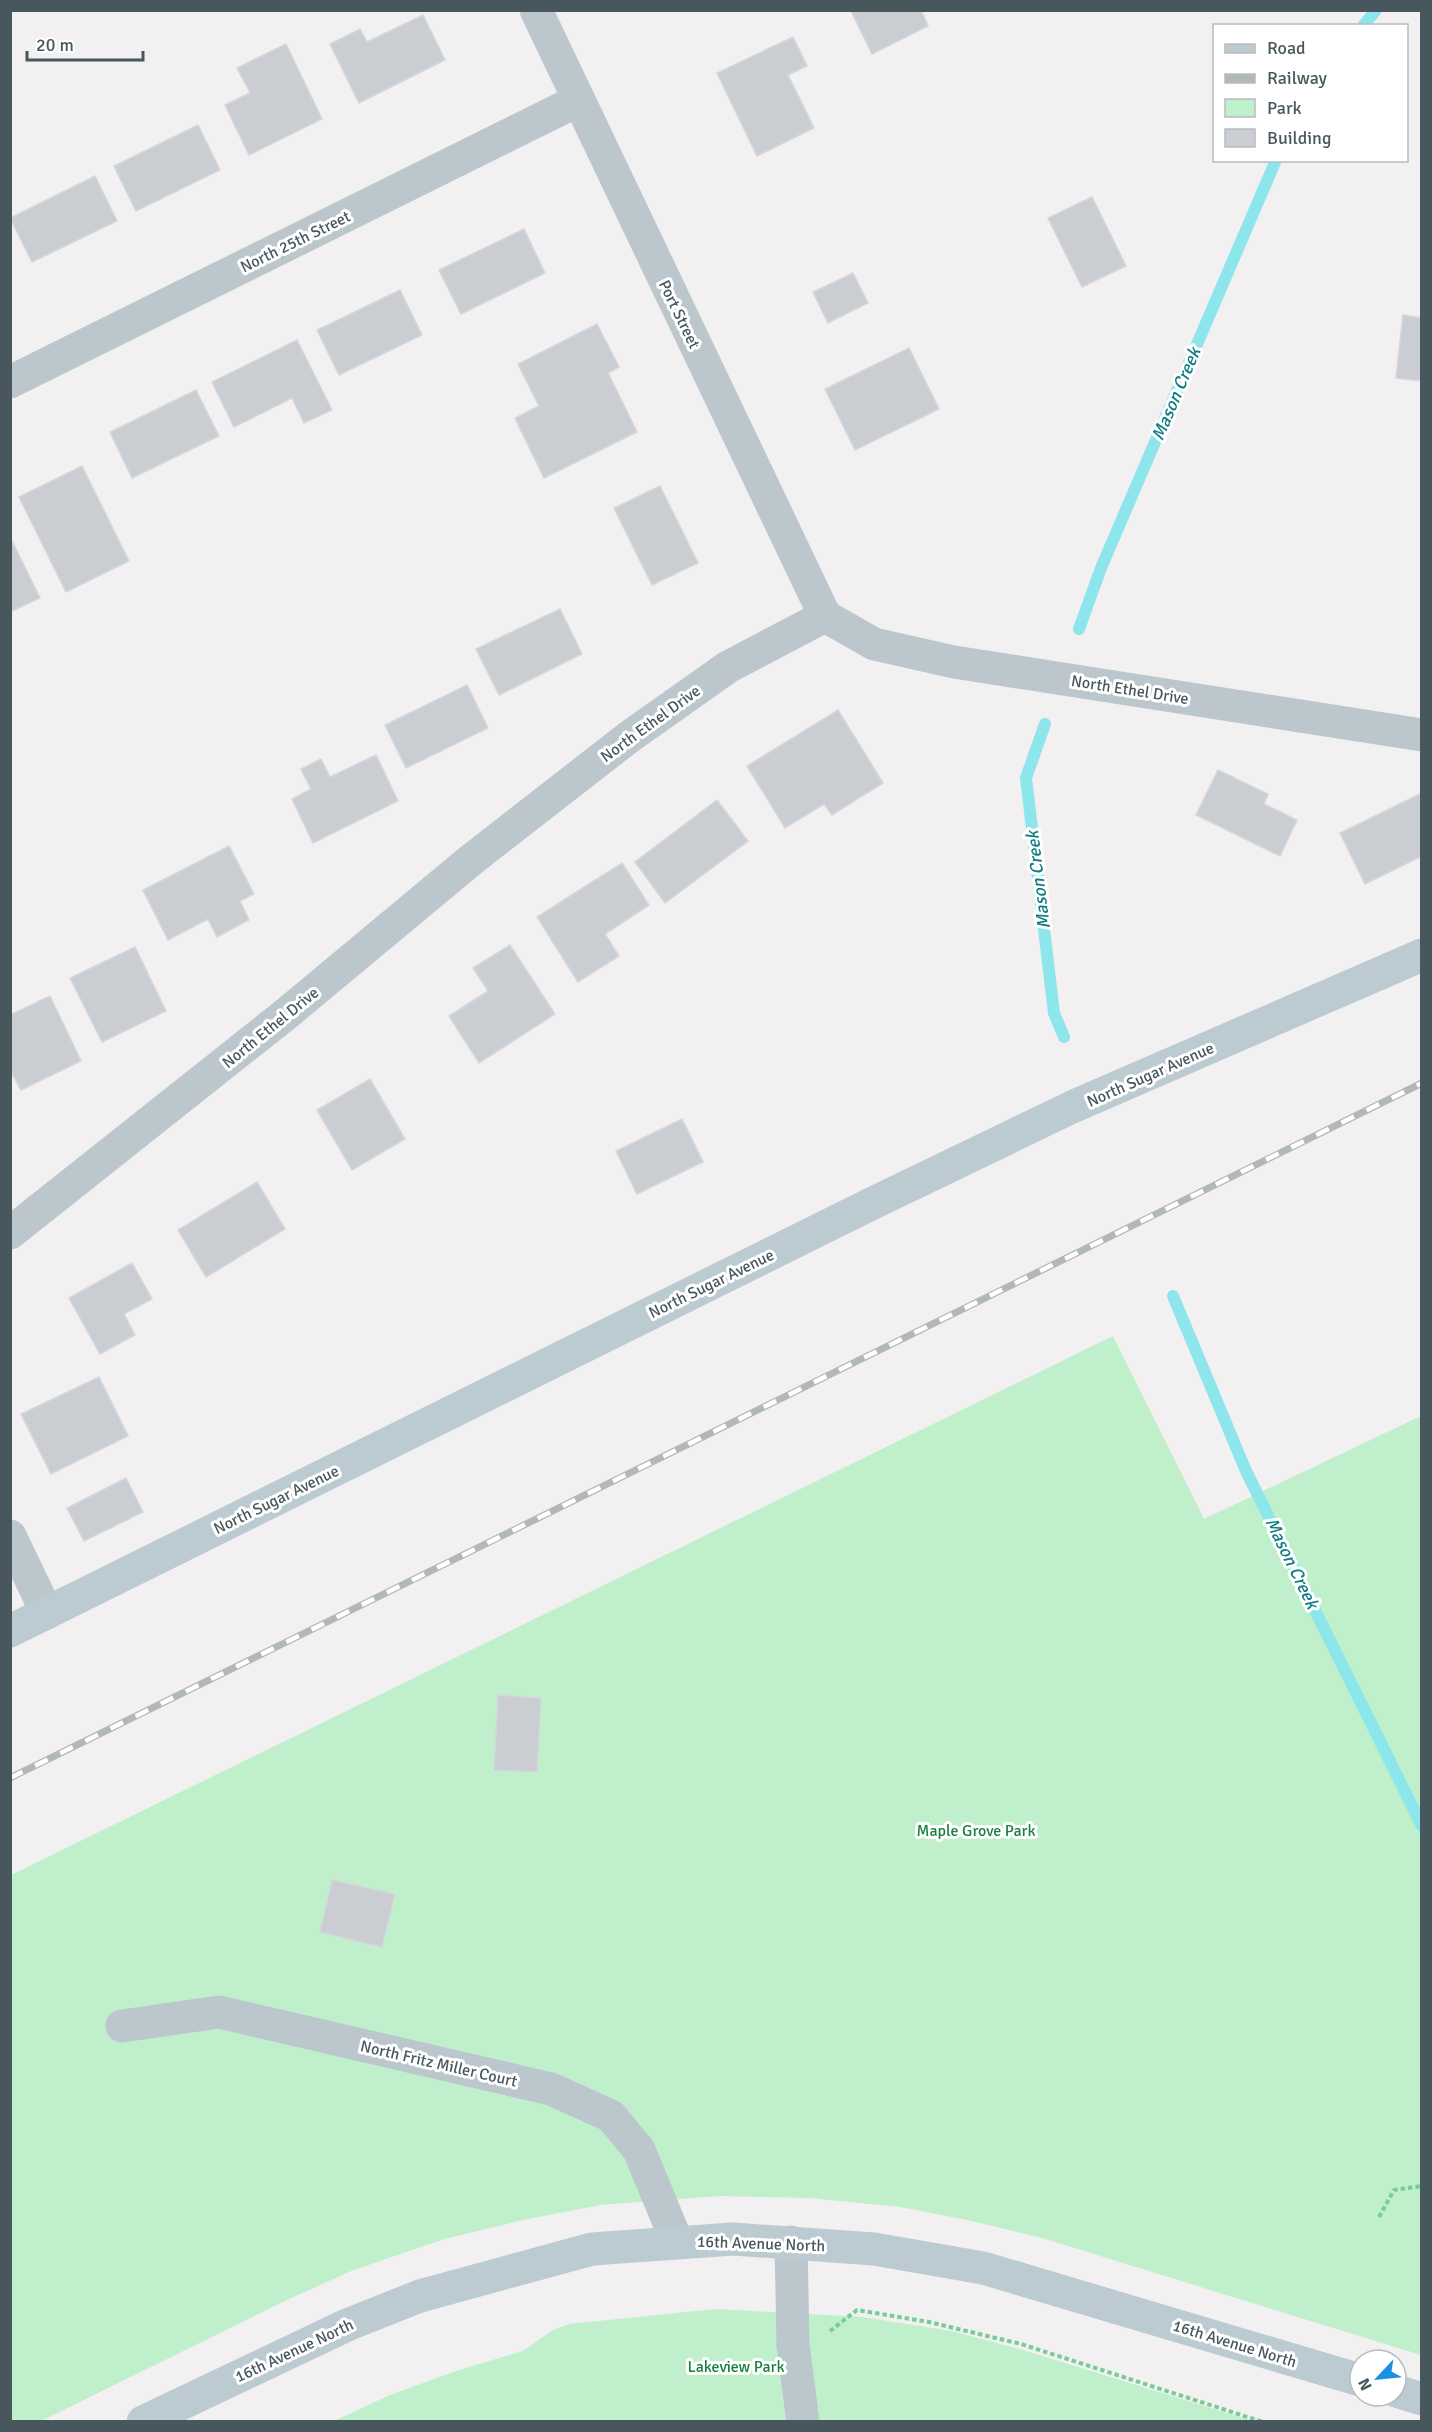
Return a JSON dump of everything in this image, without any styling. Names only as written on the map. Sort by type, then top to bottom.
[{"type":"street","name":"Port Street","points":[[536,10],[825,616]]},
{"type":"street","name":"North 25th Street","points":[[10,381],[579,100]]},
{"type":"street","name":"North Ethel Drive","points":[[10,1233],[286,1014],[471,860],[630,736],[728,667],[825,616],[874,644],[954,662],[1422,735]]},
{"type":"street","name":"North Sugar Avenue","points":[[10,1631],[1072,1107],[1422,955]]},
{"type":"street","points":[[10,1536],[47,1613]]},
{"type":"street","name":"North Fritz Miller Court","points":[[122,2026],[219,2013],[551,2089],[611,2116],[639,2150],[677,2242]]},
{"type":"street","name":"16th Avenue North","points":[[142,2421],[347,2325],[420,2296],[592,2249],[733,2239],[874,2249],[983,2268],[1348,2376]]},
{"type":"street","points":[[791,2242],[793,2345],[803,2421]]},
{"type":"path","points":[[1379,2217],[1394,2190],[1422,2186]]},
{"type":"path","points":[[828,2332],[857,2310],[929,2322],[1021,2344],[1263,2421]]},
{"type":"green space","name":"Maple Grove Park","points":[[1113,1336],[1204,1519],[1421,1416],[1421,2355],[1408,2351],[1408,2348],[1398,2348],[1042,2238],[968,2220],[900,2207],[809,2198],[720,2196],[600,2205],[444,2239],[351,2271],[41,2421],[11,2422],[11,1875]]},
{"type":"green space","name":"Lakeview Park","points":[[715,2309],[862,2317],[952,2331],[1023,2350],[1253,2421],[332,2422],[390,2395],[459,2370],[523,2351],[553,2330],[569,2324]]},
{"type":"building","points":[[921,10],[928,26],[872,54],[851,11]]},
{"type":"building","points":[[423,15],[445,60],[359,103],[330,44],[360,29],[367,42]]},
{"type":"building","points":[[793,37],[807,66],[788,75],[814,128],[757,156],[717,73]]},
{"type":"building","points":[[286,44],[322,119],[249,155],[225,105],[250,93],[237,68]]},
{"type":"building","points":[[198,125],[220,170],[136,211],[114,166]]},
{"type":"building","points":[[95,176],[117,221],[32,262],[10,218]]},
{"type":"building","points":[[1092,197],[1126,266],[1082,287],[1048,218]]},
{"type":"building","points":[[524,229],[545,273],[461,314],[439,270]]},
{"type":"building","points":[[853,273],[868,303],[828,323],[813,292]]},
{"type":"building","points":[[400,290],[422,335],[339,375],[317,330]]},
{"type":"building","points":[[1403,315],[1422,318],[1422,381],[1396,378]]},
{"type":"building","points":[[597,324],[619,367],[608,373],[637,432],[544,478],[515,418],[539,406],[518,364]]},
{"type":"building","points":[[297,340],[332,410],[304,423],[292,398],[234,427],[212,382]]},
{"type":"building","points":[[909,348],[939,409],[855,450],[825,389]]},
{"type":"building","points":[[196,390],[219,436],[132,478],[110,432]]},
{"type":"building","points":[[82,466],[129,561],[66,592],[19,497]]},
{"type":"building","points":[[660,486],[698,563],[652,585],[614,508]]},
{"type":"building","points":[[10,537],[40,598],[10,612]]},
{"type":"building","points":[[560,609],[582,654],[499,695],[476,649]]},
{"type":"building","points":[[467,685],[488,728],[406,768],[385,725]]},
{"type":"building","points":[[838,710],[883,783],[832,815],[824,804],[785,828],[747,766]]},
{"type":"building","points":[[376,755],[398,801],[313,843],[292,799],[311,789],[301,769],[321,759],[330,777]]},
{"type":"building","points":[[1218,770],[1268,794],[1264,804],[1297,820],[1280,856],[1196,815]]},
{"type":"building","points":[[1422,793],[1422,856],[1365,884],[1340,833]]},
{"type":"building","points":[[717,800],[748,841],[665,903],[635,862]]},
{"type":"building","points":[[229,846],[254,894],[240,901],[249,920],[217,937],[208,919],[168,940],[143,890]]},
{"type":"building","points":[[622,863],[649,905],[605,934],[619,956],[578,982],[537,917]]},
{"type":"building","points":[[510,945],[555,1014],[479,1063],[449,1016],[488,991],[473,968]]},
{"type":"building","points":[[135,947],[166,1011],[102,1042],[70,978]]},
{"type":"building","points":[[50,996],[81,1061],[21,1090],[10,1070],[10,1015]]},
{"type":"building","points":[[370,1079],[405,1139],[352,1170],[317,1110]]},
{"type":"building","points":[[682,1119],[703,1162],[637,1194],[616,1151]]},
{"type":"building","points":[[257,1182],[285,1229],[206,1277],[178,1230]]},
{"type":"building","points":[[132,1263],[152,1299],[124,1314],[135,1335],[100,1354],[69,1298]]},
{"type":"building","points":[[99,1377],[128,1436],[51,1474],[21,1414]]},
{"type":"building","points":[[126,1478],[143,1512],[84,1541],[67,1508]]},
{"type":"building","points":[[498,1695],[541,1698],[537,1772],[494,1770]]},
{"type":"building","points":[[332,1880],[395,1894],[382,1947],[320,1932]]},
{"type":"waterway","name":"Mason Creek","points":[[1365,24],[1376,10]]},
{"type":"waterway","name":"Mason Creek","points":[[1079,629],[1101,568],[1275,162]]},
{"type":"waterway","name":"Mason Creek","points":[[1045,724],[1026,778],[1054,1013],[1064,1037]]},
{"type":"waterway","name":"Mason Creek","points":[[1173,1296],[1246,1471],[1422,1826]]},
{"type":"railway","points":[[10,1778],[1422,1083]]}]
